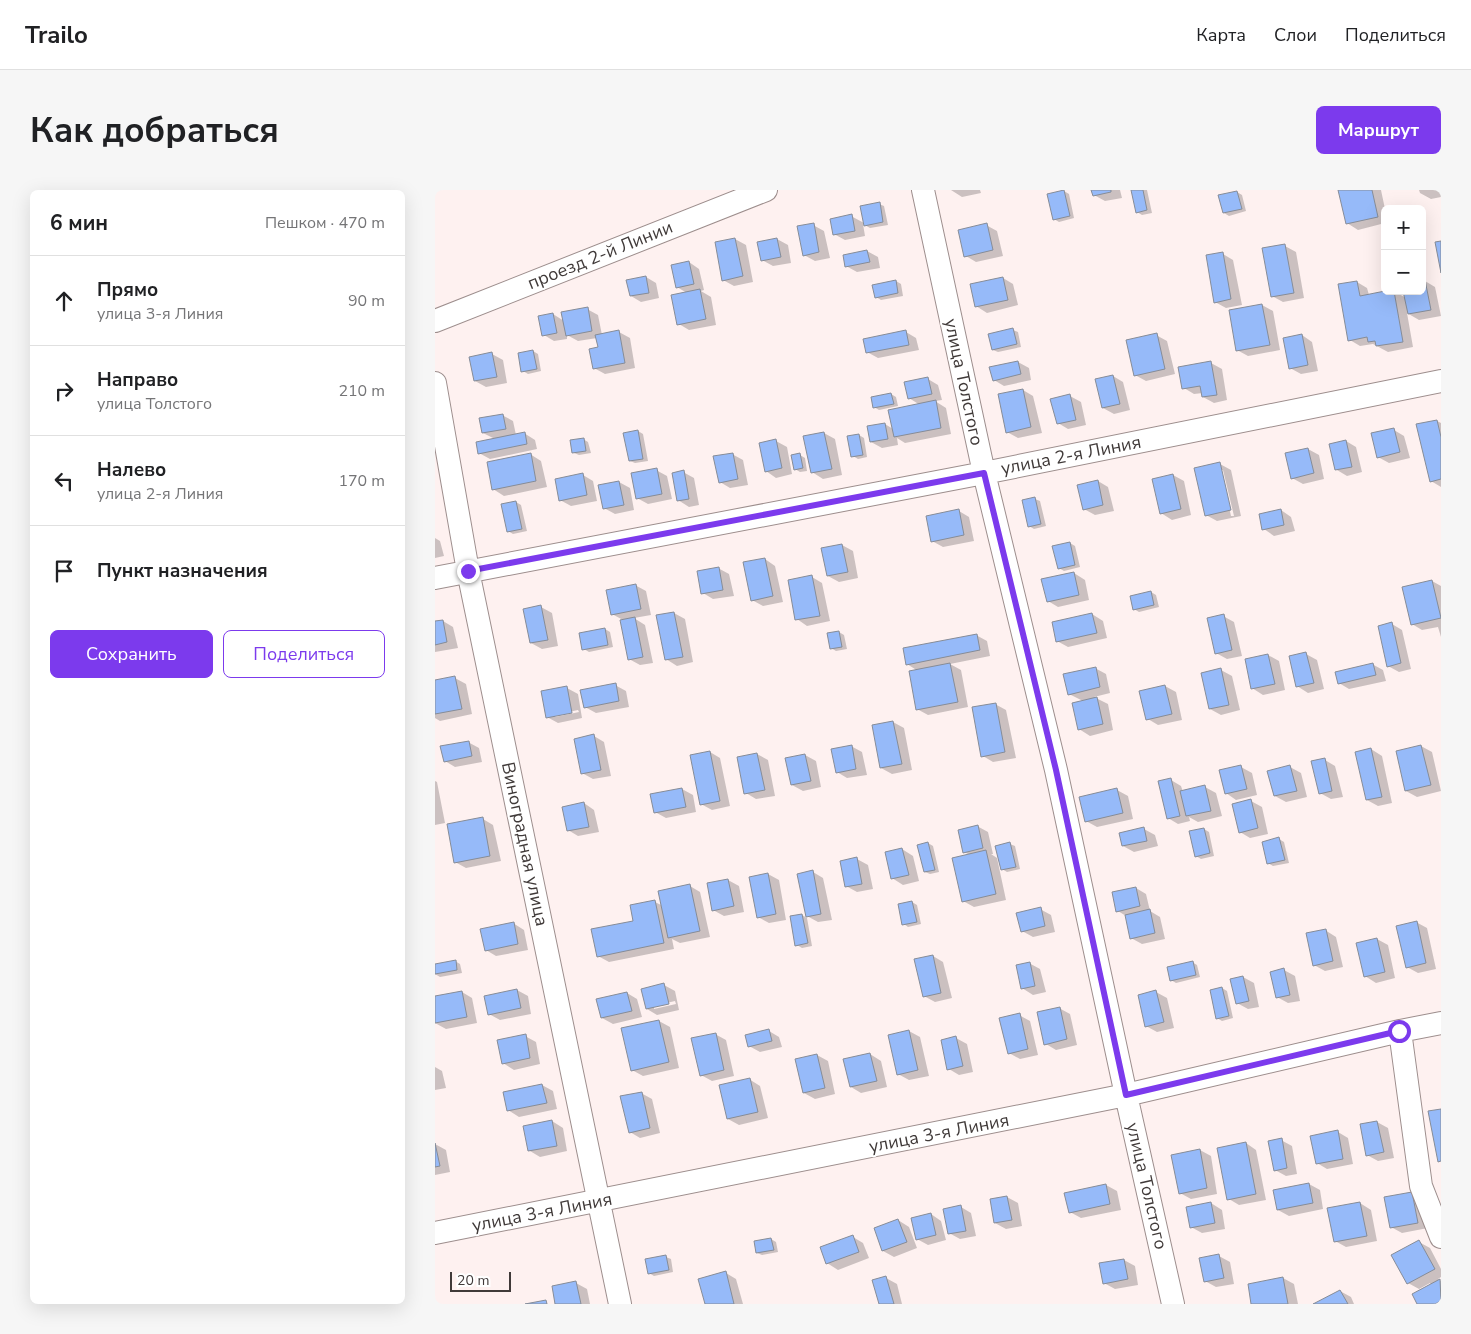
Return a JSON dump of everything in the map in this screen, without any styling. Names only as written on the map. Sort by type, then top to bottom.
[{"type":"street","name":"проезд 2-й Линии","points":[[435,321],[766,190]]},
{"type":"street","name":"улица Толстого","points":[[923,190],[984,473],[1056,770],[1173,1304]]},
{"type":"street","name":"улица 2-я Линия","points":[[435,578],[984,473],[1441,380]]},
{"type":"street","name":"Виноградная улица","points":[[435,384],[468,571],[620,1304]]},
{"type":"street","name":"улица 3-я Линия","points":[[435,1233],[1126,1095],[1399,1031],[1441,1023]]},
{"type":"street","points":[[1399,1031],[1421,1186],[1441,1237]]},
{"type":"building","points":[[1064,190],[1070,216],[1053,220],[1047,194]]},
{"type":"building","points":[[1091,190],[1111,190],[1111,192],[1093,196]]},
{"type":"building","points":[[1131,190],[1143,190],[1147,210],[1136,213]]},
{"type":"building","points":[[1338,190],[1372,190],[1378,217],[1346,224]]},
{"type":"building","points":[[1237,191],[1242,209],[1223,213],[1218,195]]},
{"type":"building","points":[[880,202],[883,222],[864,226],[860,206]]},
{"type":"building","points":[[852,214],[855,231],[833,235],[830,219]]},
{"type":"building","points":[[814,223],[819,252],[803,256],[797,226]]},
{"type":"building","points":[[987,223],[993,250],[964,257],[958,230]]},
{"type":"building","points":[[735,238],[743,276],[722,281],[715,242]]},
{"type":"building","points":[[777,238],[781,257],[761,261],[757,242]]},
{"type":"building","points":[[1441,241],[1441,273],[1435,242]]},
{"type":"building","points":[[1285,244],[1294,293],[1271,297],[1262,248]]},
{"type":"building","points":[[867,250],[870,262],[845,267],[843,255]]},
{"type":"building","points":[[1223,252],[1231,299],[1214,303],[1206,255]]},
{"type":"building","points":[[689,261],[694,284],[676,288],[671,265]]},
{"type":"building","points":[[646,276],[649,293],[630,296],[626,280]]},
{"type":"building","points":[[1003,277],[1008,300],[975,307],[970,284]]},
{"type":"building","points":[[896,280],[898,293],[875,298],[872,285]]},
{"type":"building","points":[[1357,281],[1360,296],[1381,292],[1381,295],[1395,295],[1403,342],[1376,346],[1375,341],[1368,342],[1367,337],[1348,341],[1338,284]]},
{"type":"building","points":[[1426,285],[1431,310],[1408,314],[1404,295],[1426,295]]},
{"type":"building","points":[[700,289],[706,319],[677,325],[671,295]]},
{"type":"building","points":[[1262,304],[1270,345],[1236,351],[1229,310]]},
{"type":"building","points":[[588,307],[592,331],[566,336],[561,312]]},
{"type":"building","points":[[553,313],[557,333],[542,336],[538,316]]},
{"type":"building","points":[[1013,328],[1017,344],[992,350],[988,334]]},
{"type":"building","points":[[619,330],[625,363],[593,369],[589,349],[598,347],[595,335]]},
{"type":"building","points":[[906,330],[909,345],[866,353],[863,339]]},
{"type":"building","points":[[1157,333],[1165,369],[1134,376],[1126,340]]},
{"type":"building","points":[[1302,334],[1308,365],[1289,369],[1283,338]]},
{"type":"building","points":[[533,350],[537,369],[521,372],[518,353]]},
{"type":"building","points":[[492,352],[497,377],[474,381],[469,357]]},
{"type":"building","points":[[1018,361],[1021,374],[993,381],[989,367]]},
{"type":"building","points":[[1211,361],[1217,395],[1202,397],[1200,386],[1182,389],[1178,367]]},
{"type":"building","points":[[1113,375],[1120,404],[1102,408],[1095,379]]},
{"type":"building","points":[[928,377],[932,394],[908,399],[904,382]]},
{"type":"building","points":[[1023,389],[1031,427],[1006,433],[998,394]]},
{"type":"building","points":[[891,393],[894,404],[873,408],[871,397]]},
{"type":"building","points":[[1070,394],[1076,420],[1057,424],[1050,399]]},
{"type":"building","points":[[936,400],[941,428],[894,437],[888,410]]},
{"type":"building","points":[[503,414],[506,429],[482,433],[479,418]]},
{"type":"building","points":[[1437,420],[1441,437],[1441,479],[1430,482],[1416,424]]},
{"type":"building","points":[[885,423],[888,439],[870,442],[867,426]]},
{"type":"building","points":[[1394,428],[1400,452],[1377,458],[1371,433]]},
{"type":"building","points":[[638,430],[643,459],[629,461],[623,433]]},
{"type":"building","points":[[525,432],[527,444],[478,454],[476,442]]},
{"type":"building","points":[[824,432],[832,469],[811,473],[803,436]]},
{"type":"building","points":[[859,434],[863,455],[851,457],[847,436]]},
{"type":"building","points":[[584,438],[586,451],[572,453],[570,440]]},
{"type":"building","points":[[776,439],[782,468],[765,472],[759,443]]},
{"type":"building","points":[[1346,440],[1352,467],[1335,470],[1329,444]]},
{"type":"building","points":[[1308,448],[1314,473],[1291,479],[1285,453]]},
{"type":"building","points":[[531,453],[536,481],[492,490],[487,462]]},
{"type":"building","points":[[733,453],[738,479],[719,483],[713,456]]},
{"type":"building","points":[[800,453],[803,468],[794,470],[791,455]]},
{"type":"building","points":[[1220,462],[1231,510],[1205,516],[1194,468]]},
{"type":"building","points":[[657,468],[662,494],[636,499],[631,473]]},
{"type":"building","points":[[684,470],[689,499],[677,501],[672,473]]},
{"type":"building","points":[[583,473],[587,495],[559,501],[555,479]]},
{"type":"building","points":[[1173,474],[1181,509],[1160,514],[1152,479]]},
{"type":"building","points":[[1098,480],[1103,505],[1083,510],[1077,485]]},
{"type":"building","points":[[619,481],[624,505],[603,509],[598,485]]},
{"type":"building","points":[[1035,497],[1041,524],[1028,527],[1022,500]]},
{"type":"building","points":[[516,501],[522,529],[507,532],[501,504]]},
{"type":"building","points":[[959,509],[964,535],[931,542],[926,516]]},
{"type":"building","points":[[1281,509],[1284,525],[1262,530],[1259,514]]},
{"type":"building","points":[[1070,542],[1075,565],[1058,569],[1052,546]]},
{"type":"building","points":[[842,544],[848,572],[827,576],[821,548]]},
{"type":"building","points":[[765,558],[773,596],[751,601],[743,562]]},
{"type":"building","points":[[719,567],[723,590],[701,594],[697,571]]},
{"type":"building","points":[[1074,572],[1079,595],[1047,602],[1041,579]]},
{"type":"building","points":[[812,575],[820,616],[795,620],[788,580]]},
{"type":"building","points":[[1432,580],[1441,618],[1411,625],[1402,587]]},
{"type":"building","points":[[636,584],[641,609],[611,615],[606,590]]},
{"type":"building","points":[[1151,591],[1154,605],[1133,610],[1130,596]]},
{"type":"building","points":[[541,605],[548,640],[530,643],[523,609]]},
{"type":"building","points":[[674,612],[683,657],[665,660],[656,615]]},
{"type":"building","points":[[1092,613],[1097,633],[1056,642],[1052,622]]},
{"type":"building","points":[[1224,614],[1232,650],[1215,654],[1207,618]]},
{"type":"building","points":[[635,617],[643,657],[628,660],[620,620]]},
{"type":"building","points":[[443,620],[447,642],[435,645],[435,621]]},
{"type":"building","points":[[1392,622],[1401,663],[1387,667],[1378,626]]},
{"type":"building","points":[[605,628],[608,645],[582,650],[579,633]]},
{"type":"building","points":[[839,631],[842,647],[830,649],[827,633]]},
{"type":"building","points":[[977,634],[980,650],[906,665],[903,648]]},
{"type":"building","points":[[1306,652],[1314,683],[1296,687],[1289,656]]},
{"type":"building","points":[[1268,654],[1275,684],[1251,689],[1245,659]]},
{"type":"building","points":[[950,663],[958,702],[916,710],[909,671]]},
{"type":"building","points":[[1373,663],[1376,675],[1338,684],[1335,672]]},
{"type":"building","points":[[1096,667],[1100,687],[1068,695],[1063,674]]},
{"type":"building","points":[[1221,668],[1229,705],[1209,709],[1201,673]]},
{"type":"building","points":[[455,676],[462,709],[435,714],[435,680]]},
{"type":"building","points":[[616,683],[619,701],[584,708],[580,690]]},
{"type":"building","points":[[1165,685],[1172,714],[1146,720],[1139,691]]},
{"type":"building","points":[[567,686],[572,713],[546,718],[541,691]]},
{"type":"building","points":[[1097,697],[1103,724],[1078,730],[1072,703]]},
{"type":"building","points":[[996,703],[1005,752],[981,757],[972,707]]},
{"type":"building","points":[[893,721],[902,764],[880,768],[872,725]]},
{"type":"building","points":[[594,734],[601,770],[581,774],[574,739]]},
{"type":"building","points":[[469,741],[472,756],[444,762],[440,746]]},
{"type":"building","points":[[852,745],[856,769],[836,773],[831,749]]},
{"type":"building","points":[[1421,745],[1431,785],[1405,791],[1396,751]]},
{"type":"building","points":[[1371,748],[1382,797],[1366,800],[1355,752]]},
{"type":"building","points":[[710,751],[720,801],[700,805],[690,755]]},
{"type":"building","points":[[757,753],[765,790],[744,794],[737,757]]},
{"type":"building","points":[[805,754],[811,781],[791,785],[785,758]]},
{"type":"building","points":[[1325,758],[1332,791],[1319,794],[1311,761]]},
{"type":"building","points":[[1241,765],[1247,789],[1225,794],[1219,770]]},
{"type":"building","points":[[1290,765],[1297,791],[1274,796],[1267,771]]},
{"type":"building","points":[[1171,778],[1180,816],[1167,819],[1158,781]]},
{"type":"building","points":[[1205,785],[1211,811],[1186,816],[1180,791]]},
{"type":"building","points":[[682,788],[686,807],[654,813],[650,794]]},
{"type":"building","points":[[1117,788],[1123,813],[1085,822],[1079,797]]},
{"type":"building","points":[[1251,799],[1258,828],[1239,833],[1232,804]]},
{"type":"building","points":[[584,802],[589,827],[567,831],[562,807]]},
{"type":"building","points":[[483,817],[490,856],[454,863],[447,824]]},
{"type":"building","points":[[978,825],[983,848],[963,853],[958,830]]},
{"type":"building","points":[[1144,827],[1147,841],[1122,846],[1119,833]]},
{"type":"building","points":[[1204,828],[1210,853],[1195,857],[1189,831]]},
{"type":"building","points":[[1279,837],[1285,860],[1267,864],[1262,842]]},
{"type":"building","points":[[928,842],[935,870],[924,872],[917,845]]},
{"type":"building","points":[[1010,842],[1016,867],[1001,870],[995,846]]},
{"type":"building","points":[[902,848],[909,875],[891,879],[885,852]]},
{"type":"building","points":[[986,850],[996,894],[962,902],[952,858]]},
{"type":"building","points":[[857,857],[862,884],[845,887],[840,861]]},
{"type":"building","points":[[813,870],[821,914],[806,917],[797,874]]},
{"type":"building","points":[[768,873],[776,914],[757,918],[749,877]]},
{"type":"building","points":[[728,879],[734,906],[712,911],[707,883]]},
{"type":"building","points":[[690,884],[700,931],[668,938],[658,891]]},
{"type":"building","points":[[1136,887],[1140,906],[1116,912],[1112,892]]},
{"type":"building","points":[[655,900],[664,943],[597,957],[591,929],[633,921],[630,905]]},
{"type":"building","points":[[912,901],[917,922],[902,925],[898,904]]},
{"type":"building","points":[[1041,907],[1045,926],[1021,932],[1016,913]]},
{"type":"building","points":[[1150,909],[1155,933],[1130,939],[1125,915]]},
{"type":"building","points":[[802,914],[808,943],[795,946],[790,916]]},
{"type":"building","points":[[1417,921],[1426,963],[1406,968],[1396,926]]},
{"type":"building","points":[[514,922],[518,944],[485,951],[480,929]]},
{"type":"building","points":[[1326,929],[1333,961],[1313,966],[1306,933]]},
{"type":"building","points":[[1377,938],[1385,972],[1364,977],[1356,943]]},
{"type":"building","points":[[933,955],[941,993],[923,997],[914,959]]},
{"type":"building","points":[[456,960],[457,970],[435,974],[435,964]]},
{"type":"building","points":[[1193,961],[1196,975],[1170,981],[1167,967]]},
{"type":"building","points":[[1030,962],[1035,986],[1021,989],[1016,965]]},
{"type":"building","points":[[1284,968],[1290,995],[1276,998],[1270,972]]},
{"type":"building","points":[[1243,976],[1249,1001],[1236,1004],[1230,979]]},
{"type":"building","points":[[664,983],[669,1004],[646,1009],[641,989]]},
{"type":"building","points":[[1222,987],[1229,1016],[1216,1019],[1210,990]]},
{"type":"building","points":[[517,989],[521,1008],[488,1015],[484,996]]},
{"type":"building","points":[[1156,990],[1164,1022],[1145,1027],[1138,995]]},
{"type":"building","points":[[462,991],[467,1017],[435,1023],[435,996]]},
{"type":"building","points":[[627,992],[632,1011],[601,1018],[596,999]]},
{"type":"building","points":[[1060,1007],[1067,1039],[1044,1045],[1037,1012]]},
{"type":"building","points":[[1020,1013],[1028,1049],[1008,1054],[999,1018]]},
{"type":"building","points":[[659,1020],[669,1062],[631,1071],[621,1028]]},
{"type":"building","points":[[769,1029],[772,1041],[748,1047],[745,1035]]},
{"type":"building","points":[[909,1030],[918,1070],[897,1075],[888,1035]]},
{"type":"building","points":[[716,1033],[724,1070],[700,1076],[691,1038]]},
{"type":"building","points":[[526,1034],[530,1058],[502,1064],[497,1040]]},
{"type":"building","points":[[956,1036],[963,1066],[947,1070],[941,1040]]},
{"type":"building","points":[[870,1053],[877,1081],[850,1087],[843,1059]]},
{"type":"building","points":[[817,1054],[825,1088],[803,1093],[795,1059]]},
{"type":"building","points":[[750,1078],[758,1112],[727,1119],[719,1085]]},
{"type":"building","points":[[542,1084],[547,1103],[507,1111],[503,1092]]},
{"type":"building","points":[[642,1092],[650,1128],[629,1133],[620,1096]]},
{"type":"building","points":[[1441,1109],[1441,1161],[1438,1162],[1428,1111]]},
{"type":"building","points":[[552,1120],[557,1146],[528,1151],[523,1126]]},
{"type":"building","points":[[1377,1121],[1384,1152],[1366,1156],[1360,1124]]},
{"type":"building","points":[[1338,1130],[1343,1159],[1316,1164],[1310,1136]]},
{"type":"building","points":[[1282,1138],[1287,1168],[1274,1171],[1268,1141]]},
{"type":"building","points":[[1246,1142],[1256,1194],[1227,1200],[1217,1148]]},
{"type":"building","points":[[435,1143],[440,1166],[435,1167]]},
{"type":"building","points":[[1200,1149],[1207,1188],[1179,1194],[1171,1155]]},
{"type":"building","points":[[1309,1183],[1313,1203],[1277,1210],[1273,1190]]},
{"type":"building","points":[[1106,1184],[1110,1204],[1069,1213],[1064,1193]]},
{"type":"building","points":[[1412,1192],[1418,1223],[1390,1228],[1384,1197]]},
{"type":"building","points":[[1007,1196],[1012,1220],[994,1223],[990,1199]]},
{"type":"building","points":[[1211,1202],[1215,1223],[1190,1228],[1186,1207]]},
{"type":"building","points":[[1360,1202],[1367,1236],[1334,1242],[1327,1208]]},
{"type":"building","points":[[961,1205],[966,1231],[948,1234],[943,1209]]},
{"type":"building","points":[[931,1213],[936,1235],[916,1240],[911,1218]]},
{"type":"building","points":[[898,1219],[907,1242],[882,1251],[874,1228]]},
{"type":"building","points":[[853,1235],[859,1252],[826,1264],[820,1247]]},
{"type":"building","points":[[771,1238],[774,1250],[756,1253],[754,1241]]},
{"type":"building","points":[[1419,1240],[1435,1269],[1407,1284],[1391,1255]]},
{"type":"building","points":[[1219,1254],[1224,1278],[1204,1282],[1199,1258]]},
{"type":"building","points":[[666,1255],[669,1270],[648,1274],[645,1259]]},
{"type":"building","points":[[1124,1259],[1128,1279],[1103,1284],[1099,1263]]},
{"type":"building","points":[[726,1271],[734,1304],[705,1304],[698,1279]]},
{"type":"building","points":[[886,1276],[894,1304],[879,1304],[872,1280]]},
{"type":"building","points":[[1283,1277],[1288,1304],[1251,1304],[1248,1284]]},
{"type":"building","points":[[1440,1279],[1441,1301],[1435,1304],[1417,1304],[1412,1294]]},
{"type":"building","points":[[576,1281],[581,1304],[555,1304],[552,1286]]},
{"type":"building","points":[[1340,1290],[1348,1304],[1313,1304]]},
{"type":"building","points":[[546,1300],[547,1304],[525,1304]]},
{"type":"route","points":[[468,571],[984,473],[1056,770],[1126,1095],[1399,1031]]}]
